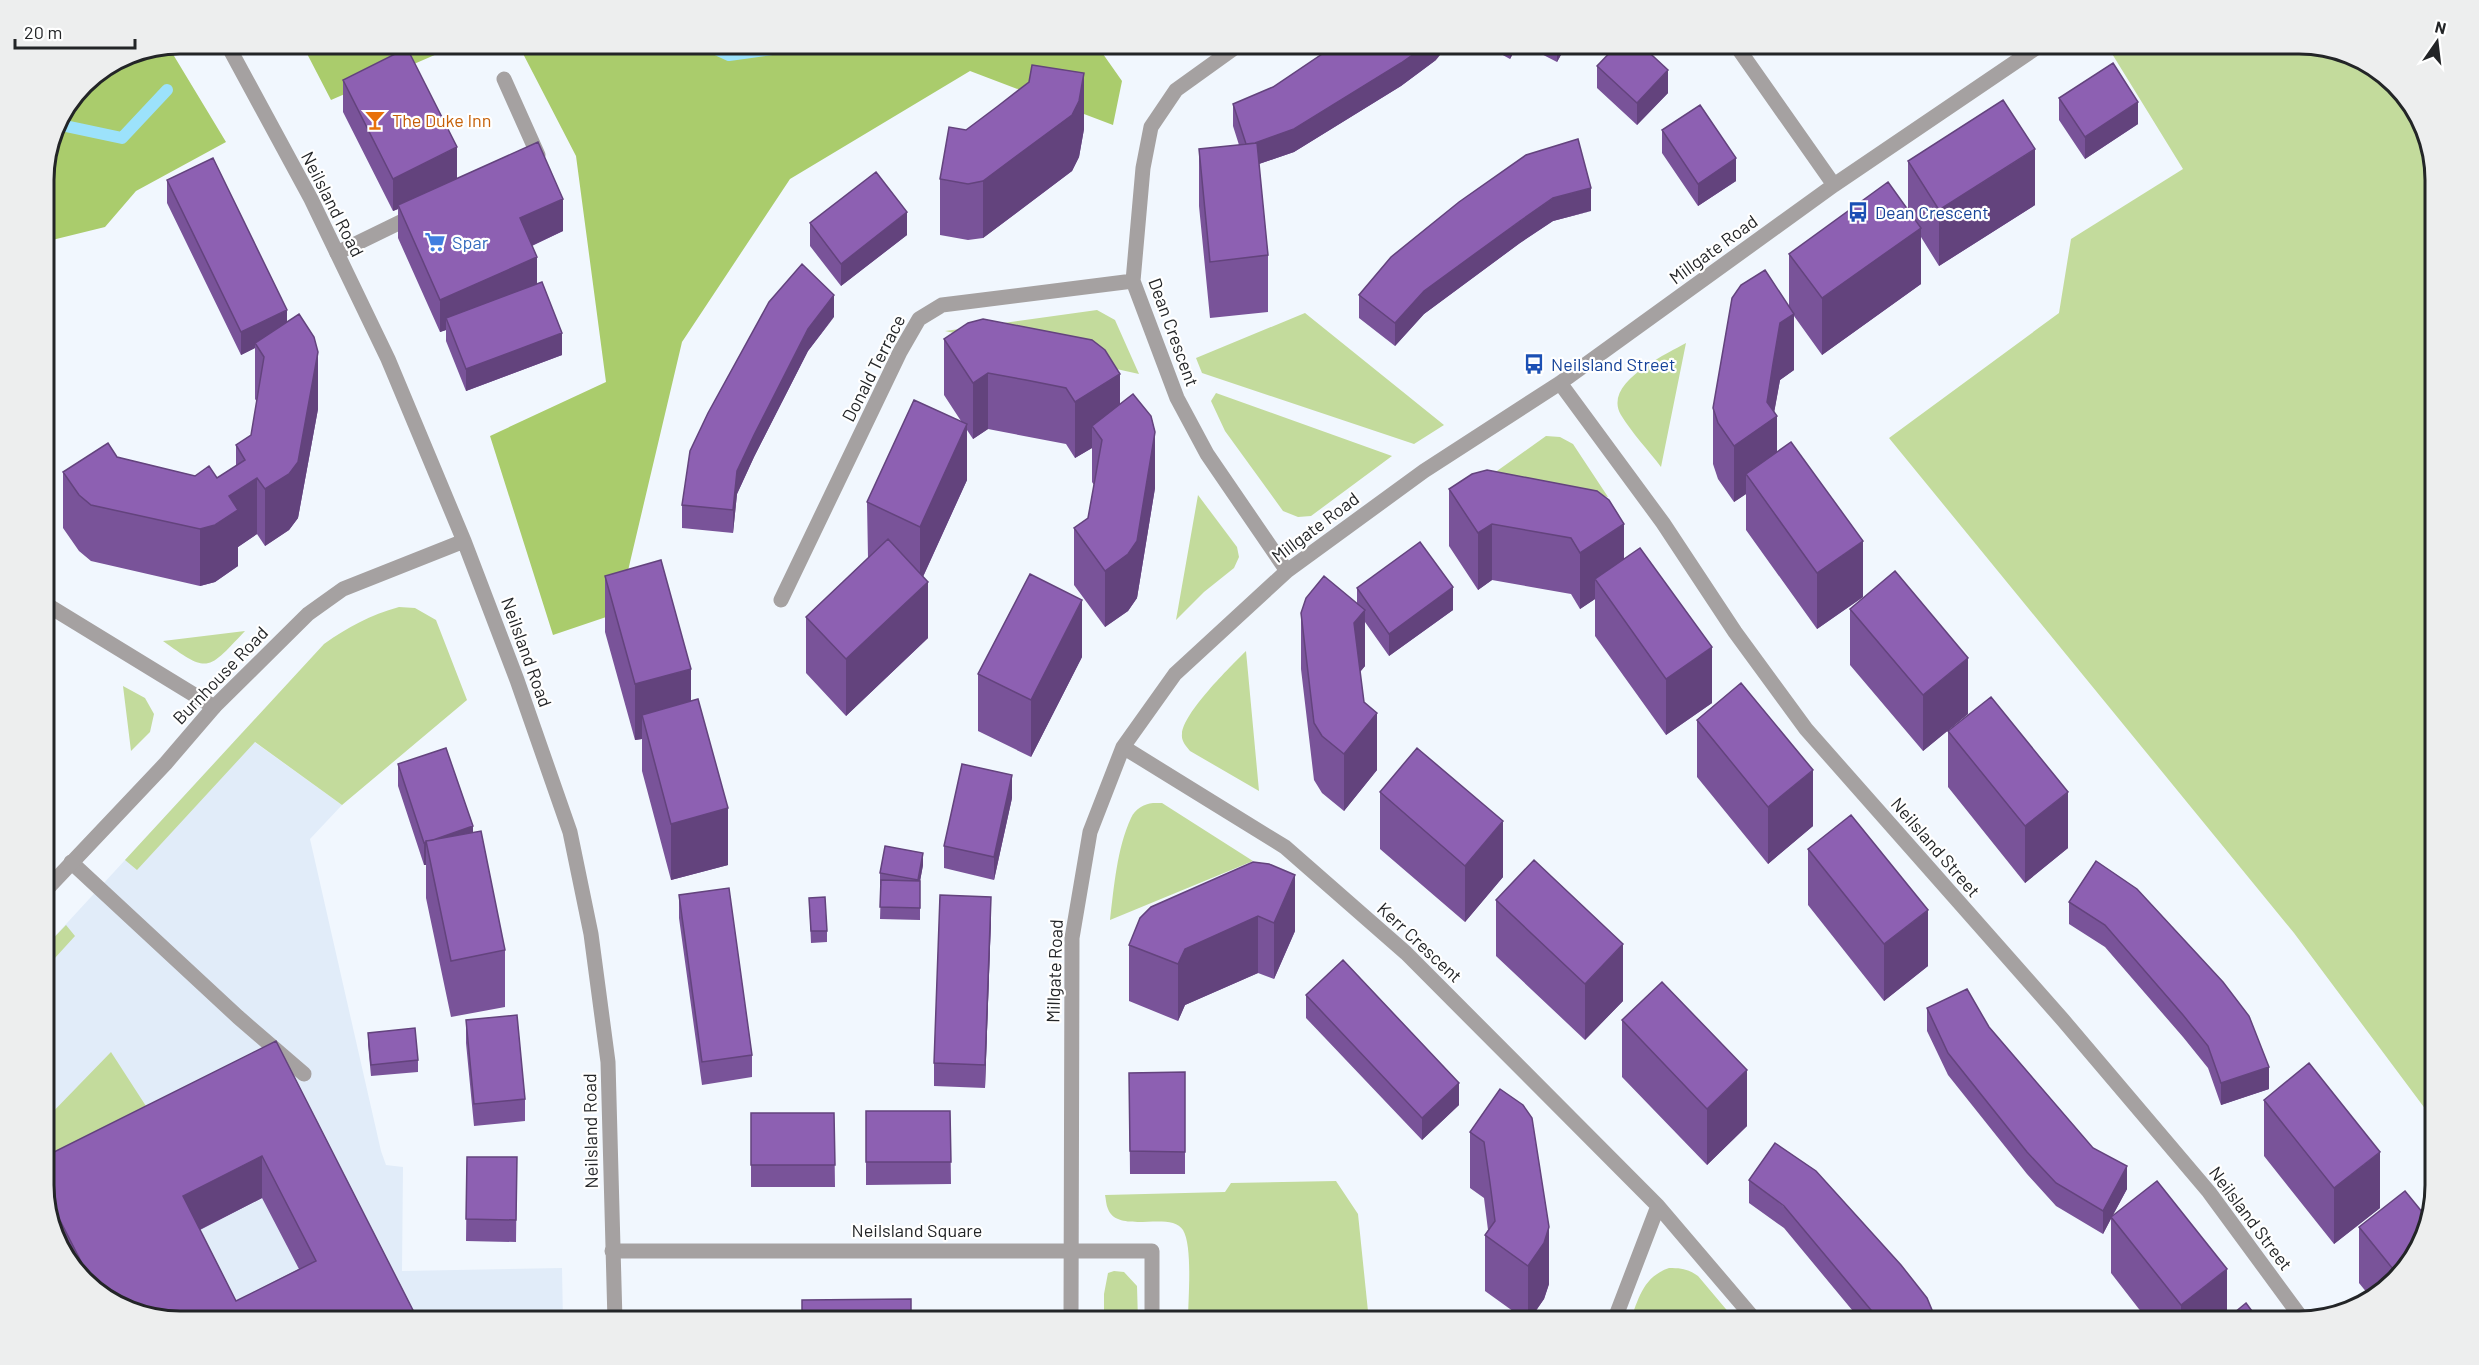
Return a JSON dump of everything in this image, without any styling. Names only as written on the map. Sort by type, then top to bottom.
[{"type":"street","name":"Neilsland Road","points":[[232,54],[311,199],[388,359],[464,541],[517,680],[570,832],[591,934],[608,1062],[615,1311]]},
{"type":"street","name":"Dean Crescent","points":[[1226,54],[1176,90],[1151,127],[1143,168],[1133,281],[1178,398],[1207,454],[1287,571]]},
{"type":"street","points":[[1742,54],[1834,185]]},
{"type":"street","name":"Millgate Road","points":[[1071,1311],[1072,938],[1090,832],[1124,747],[1175,674],[1287,571],[1441,459],[1560,383],[1834,185],[2027,54]]},
{"type":"street","points":[[504,79],[538,155],[517,165]]},
{"type":"street","points":[[337,253],[432,207]]},
{"type":"street","name":"Donald Terrace","points":[[781,600],[900,352],[919,319],[942,305],[1133,281]]},
{"type":"street","name":"Neilsland Street","points":[[1560,383],[1663,523],[1735,632],[1806,729],[2063,1020],[2209,1192],[2296,1311]]},
{"type":"street","name":"Burnhouse Road","points":[[54,881],[166,763],[214,707],[302,619],[343,589],[464,541]]},
{"type":"street","points":[[54,609],[214,707]]},
{"type":"street","name":"Kerr Crescent","points":[[1124,747],[1284,847],[1406,953],[1658,1206],[1747,1311]]},
{"type":"street","points":[[71,862],[238,1017],[304,1074]]},
{"type":"street","points":[[1618,1311],[1658,1206]]},
{"type":"street","name":"Neilsland Square","points":[[612,1251],[1070,1249],[1152,1251],[1152,1311]]},
{"type":"shaded area","points":[[242,733],[342,805],[310,839],[381,1151],[386,1165],[403,1167],[402,1271],[562,1268],[563,1311],[180,1311],[155,1309],[124,1298],[110,1290],[98,1281],[56,1210],[54,1194],[54,937]]},
{"type":"green space","points":[[173,54],[226,142],[136,191],[105,227],[54,240],[54,171],[58,147],[67,124],[80,103],[110,75],[147,58]]},
{"type":"green space","points":[[307,54],[437,54],[331,100]]},
{"type":"green space","points":[[523,54],[1103,54],[1122,81],[1113,125],[970,71],[790,179],[682,342],[618,613],[553,635],[490,436],[606,382],[576,156]]},
{"type":"green space","points":[[2112,54],[2308,54],[2340,61],[2369,75],[2394,97],[2412,124],[2423,155],[2425,171],[2425,1109],[2294,933],[1889,438],[2059,313],[2071,239],[2183,169]]},
{"type":"green space","points":[[1097,310],[1115,320],[1139,374],[945,331]]},
{"type":"green space","points":[[1305,313],[1444,425],[1414,444],[1202,373],[1196,358]]},
{"type":"green space","points":[[1686,343],[1661,467],[1625,422],[1617,403],[1620,392],[1628,381],[1651,363]]},
{"type":"green space","points":[[1216,393],[1392,456],[1311,516],[1298,517],[1283,511],[1225,431],[1211,401]]},
{"type":"green space","points":[[1546,436],[1560,437],[1573,444],[1608,497],[1490,476]]},
{"type":"green space","points":[[1198,495],[1237,547],[1239,557],[1234,568],[1204,592],[1176,620]]},
{"type":"green space","points":[[399,607],[415,608],[436,620],[467,700],[342,805],[255,742],[137,870],[125,860],[324,644],[360,622]]},
{"type":"green space","points":[[245,631],[223,654],[207,663],[199,663],[190,659],[163,641]]},
{"type":"green space","points":[[1246,651],[1259,791],[1190,751],[1182,737],[1184,725],[1198,703]]},
{"type":"green space","points":[[123,686],[145,698],[154,714],[150,732],[131,751]]},
{"type":"green space","points":[[1153,803],[1162,803],[1253,861],[1110,920],[1117,868],[1126,830],[1137,810]]},
{"type":"green space","points":[[66,925],[75,936],[54,959],[54,938]]},
{"type":"green space","points":[[111,1052],[155,1120],[54,1176],[54,1111]]},
{"type":"green space","points":[[1336,1181],[1358,1214],[1368,1311],[1188,1311],[1189,1261],[1183,1230],[1177,1224],[1168,1222],[1122,1220],[1114,1217],[1106,1204],[1105,1195],[1225,1192],[1231,1183]]},
{"type":"green space","points":[[1669,1268],[1677,1268],[1698,1276],[1728,1311],[1634,1311],[1643,1289],[1660,1272]]},
{"type":"green space","points":[[1124,1272],[1137,1286],[1138,1311],[1104,1311],[1108,1273]]},
{"type":"building","points":[[395,54],[410,54],[457,147],[393,179],[343,80]]},
{"type":"building","points":[[1322,54],[1414,54],[1294,129],[1246,144],[1233,104],[1273,87]]},
{"type":"building","points":[[1608,54],[1651,54],[1668,70],[1637,103],[1597,66]]},
{"type":"building","points":[[2113,63],[2138,102],[2085,137],[2059,98]]},
{"type":"building","points":[[1032,65],[1084,73],[1079,101],[1072,115],[983,181],[968,184],[940,179],[949,127],[966,130],[1029,82]]},
{"type":"building","points":[[2003,100],[2035,149],[1939,210],[1908,161]]},
{"type":"building","points":[[1700,105],[1736,158],[1698,184],[1662,130]]},
{"type":"building","points":[[1578,139],[1591,188],[1553,198],[1424,291],[1395,323],[1359,295],[1391,257],[1459,202],[1526,155]]},
{"type":"building","points":[[538,142],[563,199],[520,218],[537,257],[440,300],[398,205]]},
{"type":"building","points":[[1257,143],[1268,255],[1210,262],[1199,149]]},
{"type":"building","points":[[213,158],[287,310],[241,332],[167,180]]},
{"type":"building","points":[[876,172],[907,212],[841,264],[810,223]]},
{"type":"building","points":[[1888,182],[1921,228],[1822,298],[1789,254]]},
{"type":"building","points":[[802,264],[834,295],[808,329],[737,471],[733,510],[682,505],[690,451],[708,413],[769,302]]},
{"type":"building","points":[[1765,270],[1794,314],[1780,323],[1773,364],[1767,402],[1777,416],[1734,446],[1718,423],[1713,408],[1732,298],[1741,285]]},
{"type":"building","points":[[542,282],[562,333],[466,369],[446,318]]},
{"type":"building","points":[[299,314],[314,337],[318,352],[298,462],[289,474],[265,489],[257,478],[229,496],[238,510],[215,525],[200,529],[91,505],[79,495],[63,472],[108,443],[117,457],[195,476],[209,466],[217,478],[245,460],[236,445],[251,435],[264,357],[255,343]]},
{"type":"building","points":[[983,319],[1092,340],[1105,350],[1120,374],[1075,402],[1066,388],[1026,380],[988,373],[973,383],[944,339],[968,323]]},
{"type":"building","points":[[1133,394],[1151,416],[1155,432],[1137,541],[1128,554],[1105,571],[1074,528],[1088,518],[1102,440],[1092,426]]},
{"type":"building","points":[[914,400],[967,424],[920,527],[867,502]]},
{"type":"building","points":[[1791,442],[1863,541],[1817,573],[1746,474]]},
{"type":"building","points":[[1487,470],[1597,491],[1609,500],[1624,524],[1580,553],[1571,538],[1492,524],[1478,533],[1449,489],[1472,474]]},
{"type":"building","points":[[888,539],[928,582],[846,659],[806,617]]},
{"type":"building","points":[[1420,542],[1453,587],[1389,634],[1357,588]]},
{"type":"building","points":[[1640,548],[1712,647],[1666,679],[1595,579]]},
{"type":"building","points":[[661,560],[691,669],[635,684],[605,576]]},
{"type":"building","points":[[1895,571],[1968,658],[1923,695],[1850,609]]},
{"type":"building","points":[[1030,574],[1082,600],[1031,700],[978,674]]},
{"type":"building","points":[[1324,576],[1365,610],[1354,623],[1364,702],[1377,713],[1344,754],[1322,736],[1314,723],[1301,613],[1306,598]]},
{"type":"building","points":[[1741,683],[1813,770],[1768,807],[1697,720]]},
{"type":"building","points":[[1991,697],[2068,792],[2025,826],[1948,731]]},
{"type":"building","points":[[698,699],[728,808],[671,824],[642,715]]},
{"type":"building","points":[[446,748],[473,826],[424,843],[398,764]]},
{"type":"building","points":[[1417,748],[1503,821],[1465,866],[1380,792]]},
{"type":"building","points":[[962,764],[1012,775],[994,857],[944,846]]},
{"type":"building","points":[[1851,815],[1928,910],[1884,944],[1808,849]]},
{"type":"building","points":[[481,831],[505,950],[451,961],[426,841]]},
{"type":"building","points":[[885,846],[923,853],[918,880],[880,873]]},
{"type":"building","points":[[1534,860],[1623,944],[1585,984],[1496,900]]},
{"type":"building","points":[[2096,861],[2137,889],[2223,982],[2249,1016],[2269,1067],[2221,1083],[2208,1046],[2183,1015],[2105,925],[2069,902]]},
{"type":"building","points":[[1253,862],[1269,864],[1295,875],[1274,923],[1258,916],[1185,949],[1178,964],[1129,945],[1140,918],[1151,907]]},
{"type":"building","points":[[881,880],[920,881],[920,908],[880,907]]},
{"type":"building","points":[[729,888],[752,1055],[702,1062],[679,895]]},
{"type":"building","points":[[940,895],[991,897],[985,1065],[934,1063]]},
{"type":"building","points":[[825,897],[827,931],[811,931],[809,898]]},
{"type":"building","points":[[1343,960],[1459,1083],[1422,1118],[1306,995]]},
{"type":"building","points":[[1662,982],[1747,1070],[1707,1109],[1622,1020]]},
{"type":"building","points":[[1967,989],[1989,1027],[2093,1148],[2127,1166],[2103,1211],[2056,1183],[2027,1152],[1948,1053],[1927,1008]]},
{"type":"building","points":[[517,1015],[525,1099],[474,1104],[466,1020]]},
{"type":"building","points":[[415,1028],[418,1060],[371,1065],[368,1033]]},
{"type":"building","points":[[276,1041],[413,1311],[180,1311],[155,1309],[124,1298],[110,1290],[83,1265],[56,1210],[54,1152]],"holes":[[[262,1156],[316,1261],[236,1301],[183,1196]]]},
{"type":"building","points":[[2309,1063],[2380,1152],[2334,1188],[2264,1100]]},
{"type":"building","points":[[1185,1072],[1185,1152],[1130,1151],[1129,1073]]},
{"type":"building","points":[[1500,1089],[1523,1105],[1532,1118],[1549,1227],[1544,1243],[1528,1266],[1485,1235],[1495,1221],[1490,1183],[1484,1142],[1470,1132]]},
{"type":"building","points":[[866,1111],[950,1111],[951,1162],[866,1162]]},
{"type":"building","points":[[751,1113],[834,1113],[835,1165],[751,1165]]},
{"type":"building","points":[[1775,1143],[1816,1171],[1901,1265],[1927,1298],[1932,1311],[1872,1311],[1784,1206],[1749,1180]]},
{"type":"building","points":[[467,1157],[517,1157],[516,1220],[466,1219]]},
{"type":"building","points":[[2157,1181],[2227,1269],[2181,1305],[2111,1217]]},
{"type":"building","points":[[2405,1191],[2422,1212],[2412,1241],[2393,1269],[2359,1227]]},
{"type":"building","points":[[911,1299],[911,1311],[802,1311],[802,1300]]},
{"type":"building","points":[[2246,1303],[2252,1311],[2236,1311]]},
{"type":"waterway","points":[[727,54],[736,54]]},
{"type":"waterway","points":[[66,126],[122,138],[167,90]]},
{"type":"place","name":"The Duke Inn","points":[[375,120]]},
{"type":"place","name":"Dean Crescent","points":[[1858,212]]},
{"type":"place","name":"Spar","points":[[435,242]]},
{"type":"place","name":"Neilsland Street","points":[[1534,364]]}]
